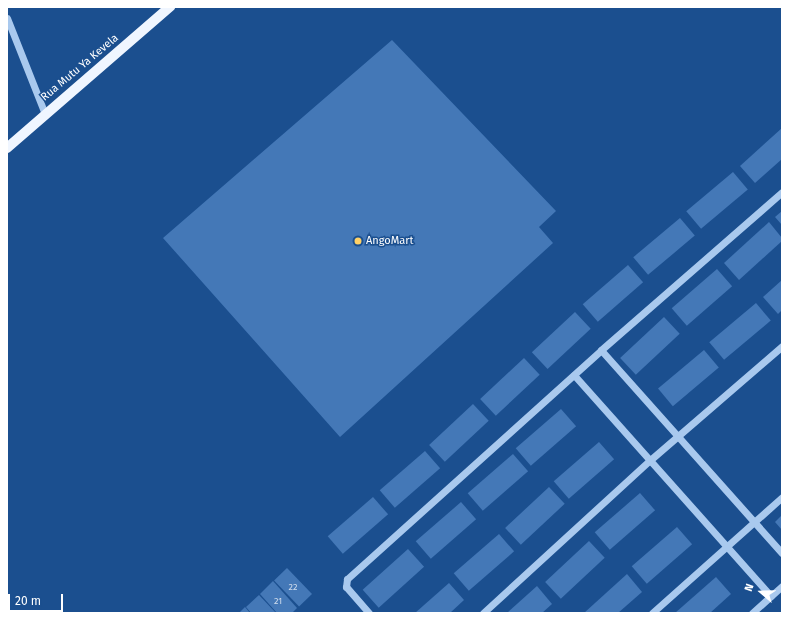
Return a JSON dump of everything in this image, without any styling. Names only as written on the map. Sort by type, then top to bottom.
[{"type":"main road","name":"Rua Mutu Ya Kevela","points":[[7,148],[170,7]]},
{"type":"street","points":[[7,18],[45,114]]},
{"type":"street","points":[[369,613],[346,587],[347,579],[601,350],[782,192]]},
{"type":"street","points":[[483,613],[649,461],[782,346]]},
{"type":"street","points":[[601,350],[782,554]]},
{"type":"street","points":[[574,375],[649,461],[771,596]]},
{"type":"street","points":[[652,613],[782,497]]},
{"type":"street","points":[[752,613],[782,586]]},
{"type":"building","name":"AngoMart","points":[[392,40],[556,211],[539,227],[553,243],[340,437],[163,238]]},
{"type":"building","points":[[782,128],[782,159],[755,183],[740,166]]},
{"type":"building","points":[[733,172],[748,190],[701,229],[686,211]]},
{"type":"building","points":[[782,211],[782,225],[775,217]]},
{"type":"building","points":[[680,218],[695,236],[648,275],[633,257]]},
{"type":"building","points":[[769,222],[782,238],[782,241],[739,280],[724,263]]},
{"type":"building","points":[[628,265],[643,282],[598,322],[583,304]]},
{"type":"building","points":[[717,269],[732,286],[687,326],[672,308]]},
{"type":"building","points":[[782,280],[782,310],[778,314],[763,297]]},
{"type":"building","points":[[756,303],[771,321],[724,360],[709,342]]},
{"type":"building","points":[[575,312],[591,329],[548,369],[532,352]]},
{"type":"building","points":[[664,317],[680,334],[636,375],[620,358]]},
{"type":"building","points":[[704,350],[719,368],[673,406],[658,389]]},
{"type":"building","points":[[524,358],[540,375],[496,416],[480,399]]},
{"type":"building","points":[[473,404],[489,421],[445,462],[429,445]]},
{"type":"building","points":[[561,409],[576,426],[531,466],[516,448]]},
{"type":"building","points":[[599,442],[614,459],[569,499],[554,481]]},
{"type":"building","points":[[425,451],[440,468],[395,508],[380,490]]},
{"type":"building","points":[[513,454],[528,471],[483,511],[468,493]]},
{"type":"building","points":[[549,487],[565,504],[521,545],[505,528]]},
{"type":"building","points":[[640,493],[655,510],[610,550],[595,532]]},
{"type":"building","points":[[373,497],[388,514],[343,554],[328,536]]},
{"type":"building","points":[[461,502],[476,519],[431,559],[416,541]]},
{"type":"building","points":[[782,515],[782,530],[775,522]]},
{"type":"building","points":[[677,527],[692,544],[647,584],[632,566]]},
{"type":"building","points":[[499,534],[514,551],[469,591],[454,573]]},
{"type":"building","points":[[589,541],[605,558],[561,599],[545,582]]},
{"type":"building","points":[[408,549],[424,567],[379,608],[363,590]]},
{"type":"building","points":[[287,568],[312,594],[299,606],[274,581]]},
{"type":"building","points":[[627,574],[642,592],[618,613],[584,613]]},
{"type":"building","points":[[716,577],[731,594],[710,613],[675,613]]},
{"type":"building","points":[[273,581],[297,608],[292,613],[277,613],[260,594]]},
{"type":"building","points":[[449,583],[464,600],[450,613],[415,613]]},
{"type":"building","points":[[537,586],[552,604],[542,613],[507,613]]},
{"type":"building","points":[[259,595],[276,613],[251,613],[246,607]]},
{"type":"building","points":[[245,607],[250,613],[239,613]]},
{"type":"place","name":"AngoMart","points":[[358,241]]}]
